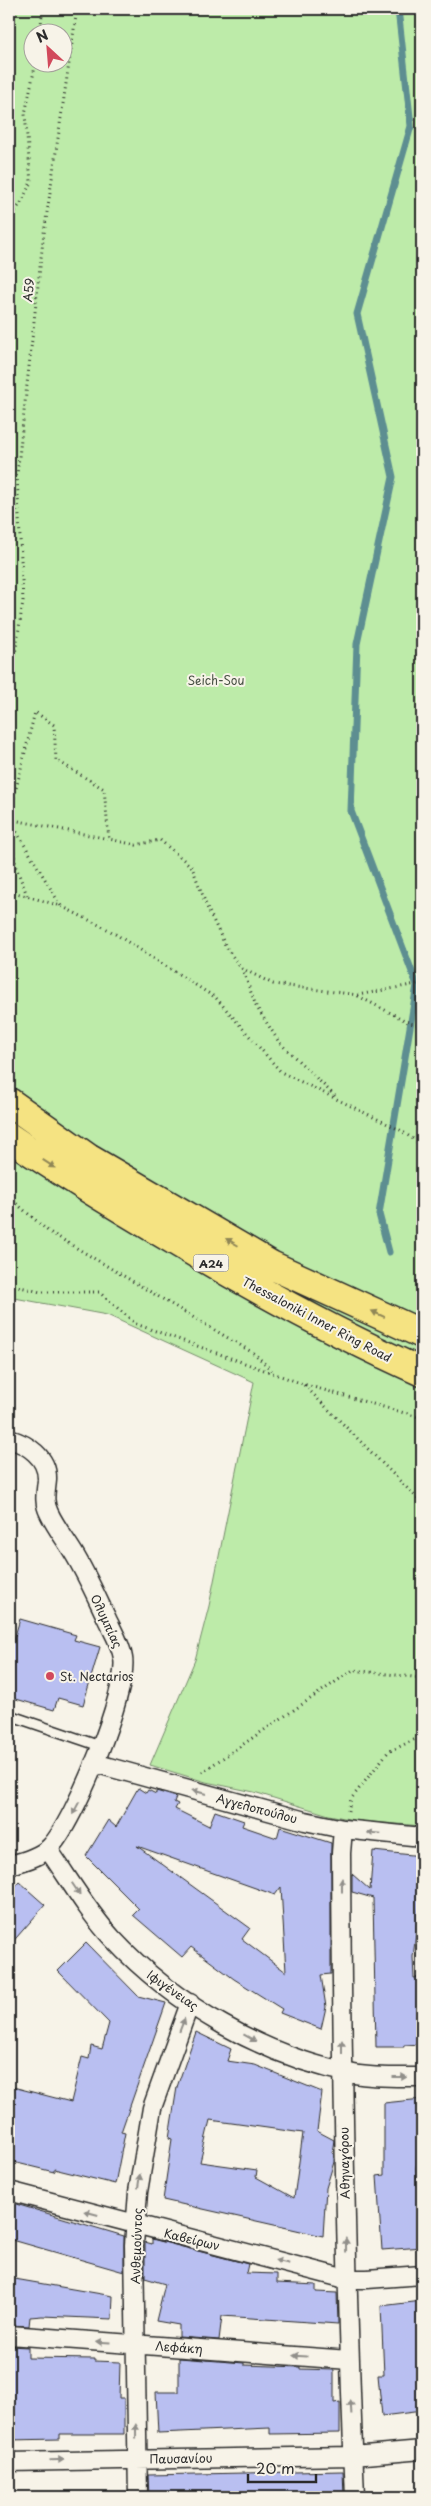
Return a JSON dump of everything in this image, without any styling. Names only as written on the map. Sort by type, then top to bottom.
[{"type":"highway","name":"Α24","points":[[9,1102],[88,1158],[271,1265],[422,1334]]},
{"type":"highway","name":"Thessaloniki Inner Ring Road","points":[[9,1137],[94,1192],[263,1293],[329,1328],[422,1372]]},
{"type":"street","name":"Ολυμπίας","points":[[9,1439],[26,1443],[42,1461],[46,1474],[45,1505],[88,1578],[121,1651],[124,1666],[122,1678],[100,1746],[78,1804],[61,1833],[48,1849]]},
{"type":"street","name":"Αγγελοπούλου","points":[[94,1763],[343,1829],[422,1837]]},
{"type":"street","name":"Αθηναγόρου","points":[[343,1829],[341,1853],[342,2071],[346,2278],[355,2497]]},
{"type":"street","points":[[9,1866],[48,1849]]},
{"type":"street","name":"Ιφιγένειας","points":[[48,1849],[111,1937],[146,1972],[190,2003],[270,2048],[300,2060],[371,2076],[422,2077]]},
{"type":"street","name":"Ανθεμούντος","points":[[138,2497],[134,2344],[135,2225],[139,2184],[152,2108],[190,2003]]},
{"type":"street","name":"Καβείρων","points":[[9,2191],[346,2278],[367,2279],[422,2275]]},
{"type":"street","name":"Λεφάκη","points":[[9,2335],[349,2360]]},
{"type":"street","name":"Παυσανίου","points":[[9,2462],[137,2458],[353,2456],[422,2450]]},
{"type":"lane","points":[[9,1715],[100,1746]]},
{"type":"path","points":[[41,22],[43,9]]},
{"type":"path","name":"Α59","points":[[9,695],[23,601],[17,475],[43,240],[77,9]]},
{"type":"path","points":[[9,219],[21,203],[31,182],[25,114],[34,72]]},
{"type":"path","points":[[27,895],[16,867],[9,819],[35,712],[54,725],[56,760],[104,789],[109,839]]},
{"type":"path","points":[[9,819],[136,845],[160,840],[192,867],[210,915],[226,947],[241,968],[256,1006],[280,1042],[341,1101]]},
{"type":"path","points":[[9,819],[61,906]]},
{"type":"path","points":[[9,891],[61,906],[109,930],[216,998],[281,1072],[400,1130],[422,1145]]},
{"type":"path","points":[[241,968],[273,984],[358,995],[422,984]]},
{"type":"path","points":[[358,995],[410,1023],[422,1026]]},
{"type":"path","points":[[9,1198],[48,1231],[255,1354],[274,1373]]},
{"type":"path","points":[[9,1284],[40,1292],[99,1292],[136,1324],[303,1384],[422,1418]]},
{"type":"path","points":[[303,1384],[422,1503]]},
{"type":"path","points":[[202,1772],[354,1670],[422,1678]]},
{"type":"path","points":[[343,1829],[351,1799],[388,1752],[422,1736]]},
{"type":"green space","name":"Seich-Sou","points":[[9,9],[422,9],[422,1826],[359,1821],[329,1815],[254,1792],[206,1782],[150,1765],[195,1660],[209,1606],[254,1382],[107,1315],[9,1297]]},
{"type":"building","name":"St. Nectarios","points":[[20,1619],[76,1635],[74,1640],[100,1647],[83,1705],[58,1698],[54,1710],[9,1697],[9,1656]]},
{"type":"building","points":[[138,1788],[146,1793],[148,1790],[156,1794],[156,1791],[176,1797],[174,1802],[178,1804],[175,1809],[209,1826],[215,1811],[244,1821],[242,1826],[277,1838],[280,1827],[331,1843],[331,1974],[321,1975],[326,2007],[321,2029],[280,2013],[282,2009],[234,1979],[191,1947],[182,1957],[133,1915],[139,1909],[86,1856],[108,1820],[116,1827]],"holes":[[[137,1846],[275,1895],[281,1887],[286,1972],[242,1939],[250,1928]]]},
{"type":"building","points":[[373,1851],[422,1856],[422,1903],[420,1903],[413,1957],[414,1978],[422,1977],[422,2044],[404,2045],[404,2047],[376,2047],[373,1898],[352,1892],[352,1874],[370,1890]]},
{"type":"building","points":[[19,1882],[45,1905],[9,1946],[9,1893]]},
{"type":"building","points":[[86,1943],[138,1996],[166,2003],[121,2132],[125,2133],[115,2184],[54,2169],[54,2172],[9,2161],[9,2086],[71,2102],[82,2057],[89,2059],[91,2046],[102,2049],[109,2023],[58,1971]]},
{"type":"building","points":[[196,2032],[231,2049],[227,2061],[255,2065],[322,2092],[317,2131],[334,2140],[332,2153],[334,2154],[334,2162],[326,2188],[323,2236],[163,2200],[172,2139],[169,2138],[177,2087]],"holes":[[[210,2120],[303,2133],[294,2198],[256,2177],[257,2170],[200,2162]]]},
{"type":"building","points":[[422,2099],[422,2144],[418,2149],[416,2169],[418,2197],[422,2196],[422,2247],[382,2250],[377,2176],[384,2175],[384,2103]]},
{"type":"building","points":[[9,2202],[124,2236],[124,2272],[9,2239]]},
{"type":"building","points":[[152,2239],[248,2264],[246,2273],[277,2274],[277,2283],[316,2285],[316,2292],[337,2293],[338,2324],[222,2316],[219,2340],[179,2337],[179,2325],[156,2321],[165,2284],[145,2278],[145,2242],[152,2244]]},
{"type":"building","points":[[9,2278],[113,2296],[112,2319],[42,2316],[30,2317],[29,2326],[9,2325]]},
{"type":"building","points":[[422,2301],[422,2411],[382,2416],[378,2375],[384,2375],[381,2306]]},
{"type":"building","points":[[9,2346],[28,2347],[28,2358],[95,2359],[95,2361],[120,2362],[119,2398],[124,2398],[124,2434],[60,2434],[60,2439],[9,2440]]},
{"type":"building","points":[[179,2358],[244,2363],[244,2365],[334,2370],[334,2403],[340,2402],[340,2433],[270,2434],[270,2428],[158,2433],[156,2392],[179,2392]]},
{"type":"building","points":[[343,2471],[344,2497],[149,2497],[148,2475]]},
{"type":"waterway","points":[[389,1252],[379,1214],[417,985],[351,811],[357,644],[393,477],[357,314],[411,126],[398,9]]},
{"type":"place","name":"St. Nectarios","points":[[50,1676]]}]
